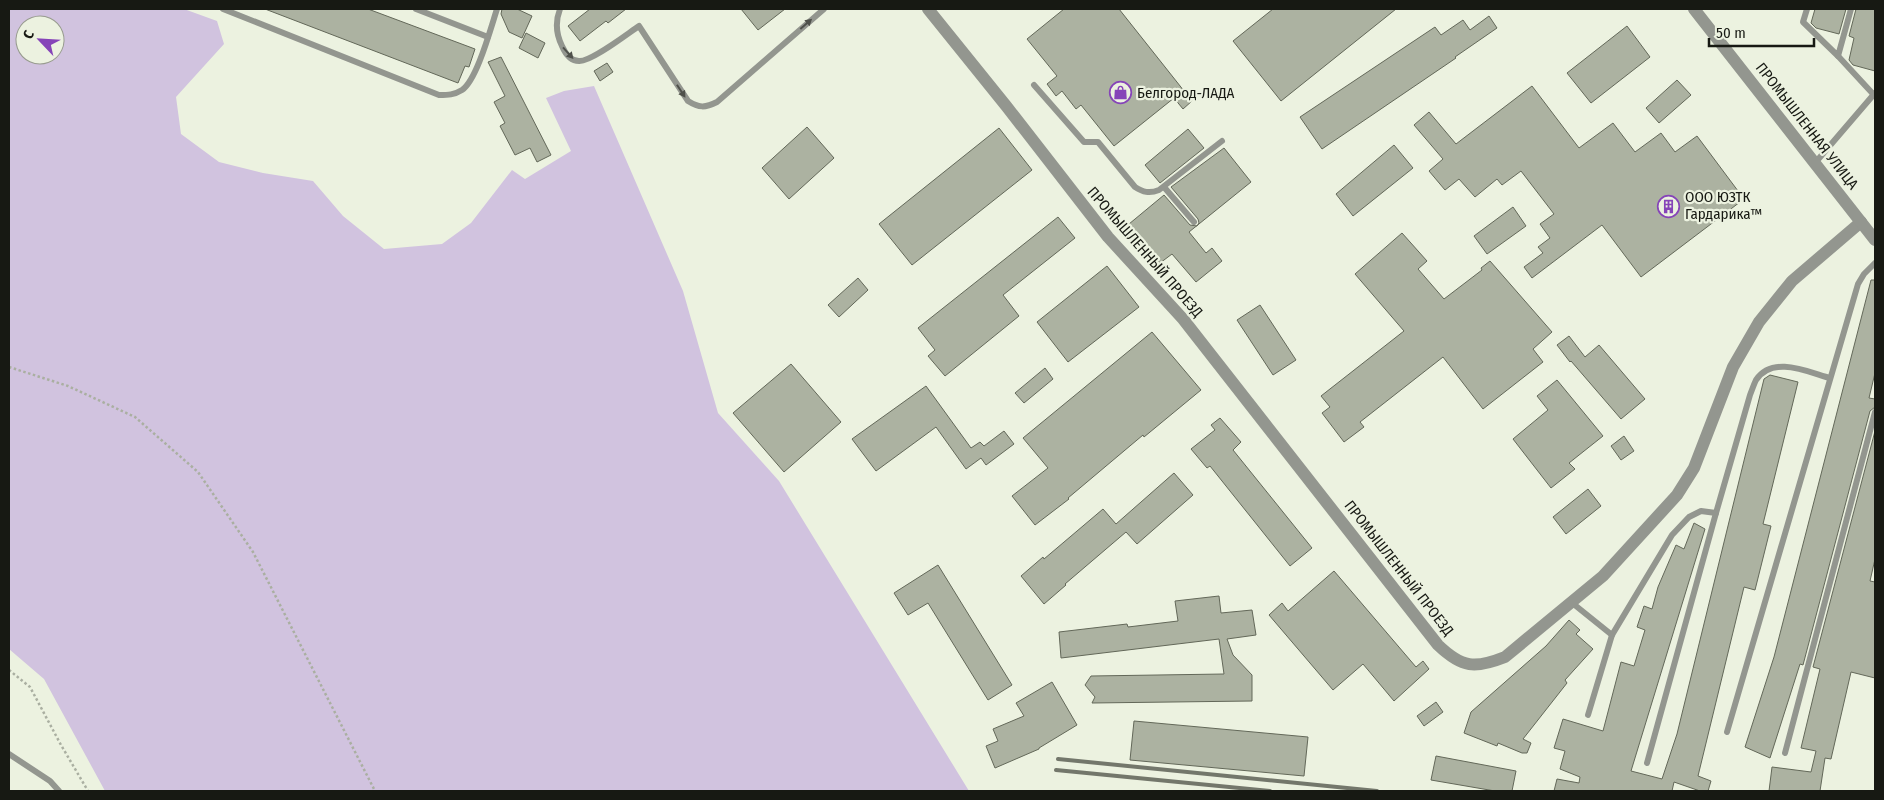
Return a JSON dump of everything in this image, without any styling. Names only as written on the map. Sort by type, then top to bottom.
[{"type":"street","name":"ПРОМЫШЛЕННЫЙ ПРОЕЗД","points":[[928,9],[1108,237],[1183,319],[1438,645],[1450,657],[1467,664],[1487,664],[1505,657],[1603,576],[1677,495],[1694,468],[1733,367],[1759,322],[1792,281],[1861,222]]},
{"type":"street","name":"ПРОМЫШЛЕННАЯ УЛИЦА","points":[[1694,9],[1875,240]]},
{"type":"lane","points":[[223,9],[440,95],[451,95],[464,89],[471,78],[488,37],[497,9]]},
{"type":"lane","points":[[416,9],[488,37]]},
{"type":"lane","points":[[560,9],[556,20],[557,33],[565,53],[571,59],[579,62],[590,58],[639,26],[688,101],[698,106],[707,107],[717,102],[824,9]]},
{"type":"lane","points":[[1807,9],[1803,22],[1875,94],[1815,163]]},
{"type":"lane","points":[[1838,56],[1851,9]]},
{"type":"lane","points":[[1034,84],[1084,142],[1098,142],[1135,187],[1143,192],[1152,193],[1164,186],[1222,141]]},
{"type":"lane","points":[[1164,186],[1194,222]]},
{"type":"lane","points":[[1727,732],[1858,284],[1864,274],[1875,263]]},
{"type":"lane","points":[[1648,762],[1716,513],[1756,380],[1767,370],[1782,366],[1830,378]]},
{"type":"lane","points":[[1786,753],[1875,412]]},
{"type":"lane","points":[[1588,715],[1612,635],[1676,530],[1689,517],[1701,510],[1716,513]]},
{"type":"lane","points":[[1571,602],[1612,635]]},
{"type":"lane","points":[[9,754],[50,781],[59,791]]},
{"type":"path","points":[[9,367],[68,386],[135,417],[198,472],[253,552],[375,791]]},
{"type":"path","points":[[9,670],[30,687],[60,745],[88,791]]},
{"type":"shaded area","points":[[9,9],[184,9],[217,21],[224,44],[176,97],[181,134],[219,162],[263,173],[313,181],[343,216],[384,249],[442,244],[471,223],[512,170],[525,179],[571,151],[546,98],[564,91],[594,86],[683,291],[718,413],[779,481],[969,791],[105,791],[44,679],[9,649]]},
{"type":"building","points":[[265,9],[368,9],[475,49],[469,67],[465,66],[458,83]]},
{"type":"building","points":[[502,9],[517,9],[532,16],[522,38],[509,32],[501,14]]},
{"type":"building","points":[[590,9],[626,9],[608,23],[606,21],[580,41],[568,26]]},
{"type":"building","points":[[741,9],[785,9],[758,30]]},
{"type":"building","points":[[1064,9],[1119,9],[1192,101],[1183,109],[1174,98],[1114,146],[1081,105],[1076,109],[1062,91],[1056,96],[1047,84],[1057,76],[1027,39]]},
{"type":"building","points":[[1273,9],[1396,9],[1281,101],[1233,41]]},
{"type":"building","points":[[1815,9],[1846,9],[1839,34],[1816,28],[1811,23]]},
{"type":"building","points":[[1856,9],[1875,9],[1875,71],[1853,65],[1849,60],[1854,38],[1849,36]]},
{"type":"building","points":[[1489,16],[1497,28],[1322,149],[1300,117],[1435,27],[1441,35],[1463,20],[1470,30]]},
{"type":"building","points":[[1627,26],[1650,57],[1591,103],[1567,73]]},
{"type":"building","points":[[526,33],[545,43],[538,58],[519,48]]},
{"type":"building","points":[[501,57],[551,155],[537,162],[530,148],[515,155],[500,126],[505,123],[494,102],[505,96],[488,62]]},
{"type":"building","points":[[607,63],[613,72],[600,81],[594,71]]},
{"type":"building","points":[[1677,80],[1691,95],[1659,123],[1646,108]]},
{"type":"building","points":[[1532,86],[1579,148],[1613,123],[1635,152],[1661,133],[1675,152],[1697,136],[1744,199],[1641,277],[1602,225],[1532,278],[1524,267],[1543,253],[1538,247],[1550,238],[1540,224],[1554,214],[1521,171],[1502,185],[1497,179],[1475,197],[1459,179],[1445,190],[1429,171],[1443,159],[1414,125],[1429,112],[1456,144]]},
{"type":"building","points":[[807,127],[834,158],[789,199],[762,168]]},
{"type":"building","points":[[999,128],[1032,170],[912,265],[879,224]]},
{"type":"building","points":[[1188,129],[1204,148],[1160,183],[1145,165]]},
{"type":"building","points":[[1394,145],[1413,168],[1353,216],[1336,194]]},
{"type":"building","points":[[1224,148],[1251,182],[1198,225],[1198,219],[1171,187]]},
{"type":"building","points":[[1164,195],[1190,225],[1197,226],[1189,232],[1206,253],[1212,248],[1222,261],[1196,282],[1172,254],[1160,263],[1129,224]]},
{"type":"building","points":[[1513,207],[1526,226],[1487,254],[1474,236]]},
{"type":"building","points":[[1058,217],[1075,238],[1003,295],[1019,316],[945,376],[928,356],[935,350],[918,328]]},
{"type":"building","points":[[1402,233],[1427,261],[1418,269],[1444,299],[1482,270],[1481,268],[1490,261],[1552,332],[1533,349],[1543,362],[1483,409],[1443,357],[1360,422],[1364,427],[1344,442],[1322,413],[1330,407],[1321,396],[1404,331],[1355,274]]},
{"type":"building","points":[[1107,266],[1139,307],[1068,362],[1037,322]]},
{"type":"building","points":[[858,278],[868,290],[839,317],[828,305]]},
{"type":"building","points":[[1871,280],[1875,280],[1875,373],[1869,398],[1875,399],[1875,407],[1870,411],[1803,665],[1800,664],[1770,758],[1745,747],[1774,657]]},
{"type":"building","points":[[1260,305],[1296,360],[1273,375],[1237,320]]},
{"type":"building","points":[[1152,332],[1201,390],[1144,437],[1143,435],[1069,499],[1035,525],[1012,496],[1048,468],[1023,438]]},
{"type":"building","points":[[1569,336],[1585,357],[1599,345],[1645,399],[1621,419],[1557,345]]},
{"type":"building","points":[[791,364],[841,422],[784,472],[733,413]]},
{"type":"building","points":[[1045,368],[1053,379],[1024,403],[1015,393]]},
{"type":"building","points":[[1770,375],[1798,382],[1763,524],[1771,526],[1755,590],[1744,587],[1698,776],[1711,781],[1708,791],[1700,791],[1674,782],[1672,791],[1554,791],[1557,779],[1579,783],[1580,777],[1560,769],[1565,751],[1554,748],[1563,719],[1603,731],[1621,662],[1634,666],[1645,630],[1637,627],[1644,606],[1652,609],[1658,587],[1676,545],[1684,549],[1694,523],[1705,529],[1631,771],[1662,779],[1677,734],[1764,379]]},
{"type":"building","points":[[1557,380],[1603,436],[1569,463],[1575,469],[1551,488],[1513,439],[1548,410],[1537,396]]},
{"type":"building","points":[[926,386],[971,448],[980,442],[984,446],[1004,431],[1014,444],[986,465],[981,458],[966,469],[936,427],[876,471],[852,439]]},
{"type":"building","points":[[1220,418],[1241,442],[1233,450],[1312,548],[1290,566],[1210,466],[1207,468],[1191,449],[1215,430],[1211,425]]},
{"type":"building","points":[[1875,431],[1875,559],[1870,581],[1875,582],[1875,678],[1851,672],[1831,759],[1825,758],[1820,791],[1769,791],[1772,767],[1811,772],[1816,751],[1801,748],[1820,669],[1813,667]]},
{"type":"building","points":[[1624,436],[1634,451],[1621,460],[1611,446]]},
{"type":"building","points":[[1174,473],[1193,495],[1137,544],[1126,532],[1044,604],[1021,576],[1103,509],[1116,524]]},
{"type":"building","points":[[1588,489],[1601,506],[1566,534],[1553,517]]},
{"type":"building","points":[[938,565],[1012,685],[988,700],[928,603],[908,615],[894,593]]},
{"type":"building","points":[[1334,571],[1416,667],[1423,661],[1429,669],[1394,701],[1363,664],[1333,690],[1269,615],[1282,603],[1288,611]]},
{"type":"building","points":[[1219,596],[1221,613],[1252,610],[1256,635],[1227,639],[1233,655],[1252,675],[1252,701],[1092,703],[1095,697],[1085,685],[1091,676],[1224,674],[1219,639],[1061,658],[1059,632],[1127,624],[1128,627],[1178,621],[1175,601]]},
{"type":"building","points":[[1569,620],[1580,630],[1576,634],[1593,649],[1565,680],[1567,683],[1523,739],[1531,743],[1527,753],[1522,753],[1498,743],[1497,746],[1464,733],[1471,712],[1546,646]]},
{"type":"building","points":[[1052,682],[1077,725],[1039,749],[995,768],[986,746],[998,741],[993,729],[1024,716],[1016,703]]},
{"type":"building","points":[[1436,702],[1443,712],[1424,726],[1417,716]]},
{"type":"building","points":[[1134,721],[1308,737],[1304,776],[1130,760]]},
{"type":"building","points":[[1436,756],[1516,771],[1512,791],[1495,791],[1431,780]]},
{"type":"railway","points":[[1058,759],[1377,791]]},
{"type":"railway","points":[[1056,770],[1270,791]]},
{"type":"place","name":"Белгород-ЛАДА","points":[[1121,93]]},
{"type":"place","name":"ООО ЮЗТК Гардарика™","points":[[1669,206]]}]
